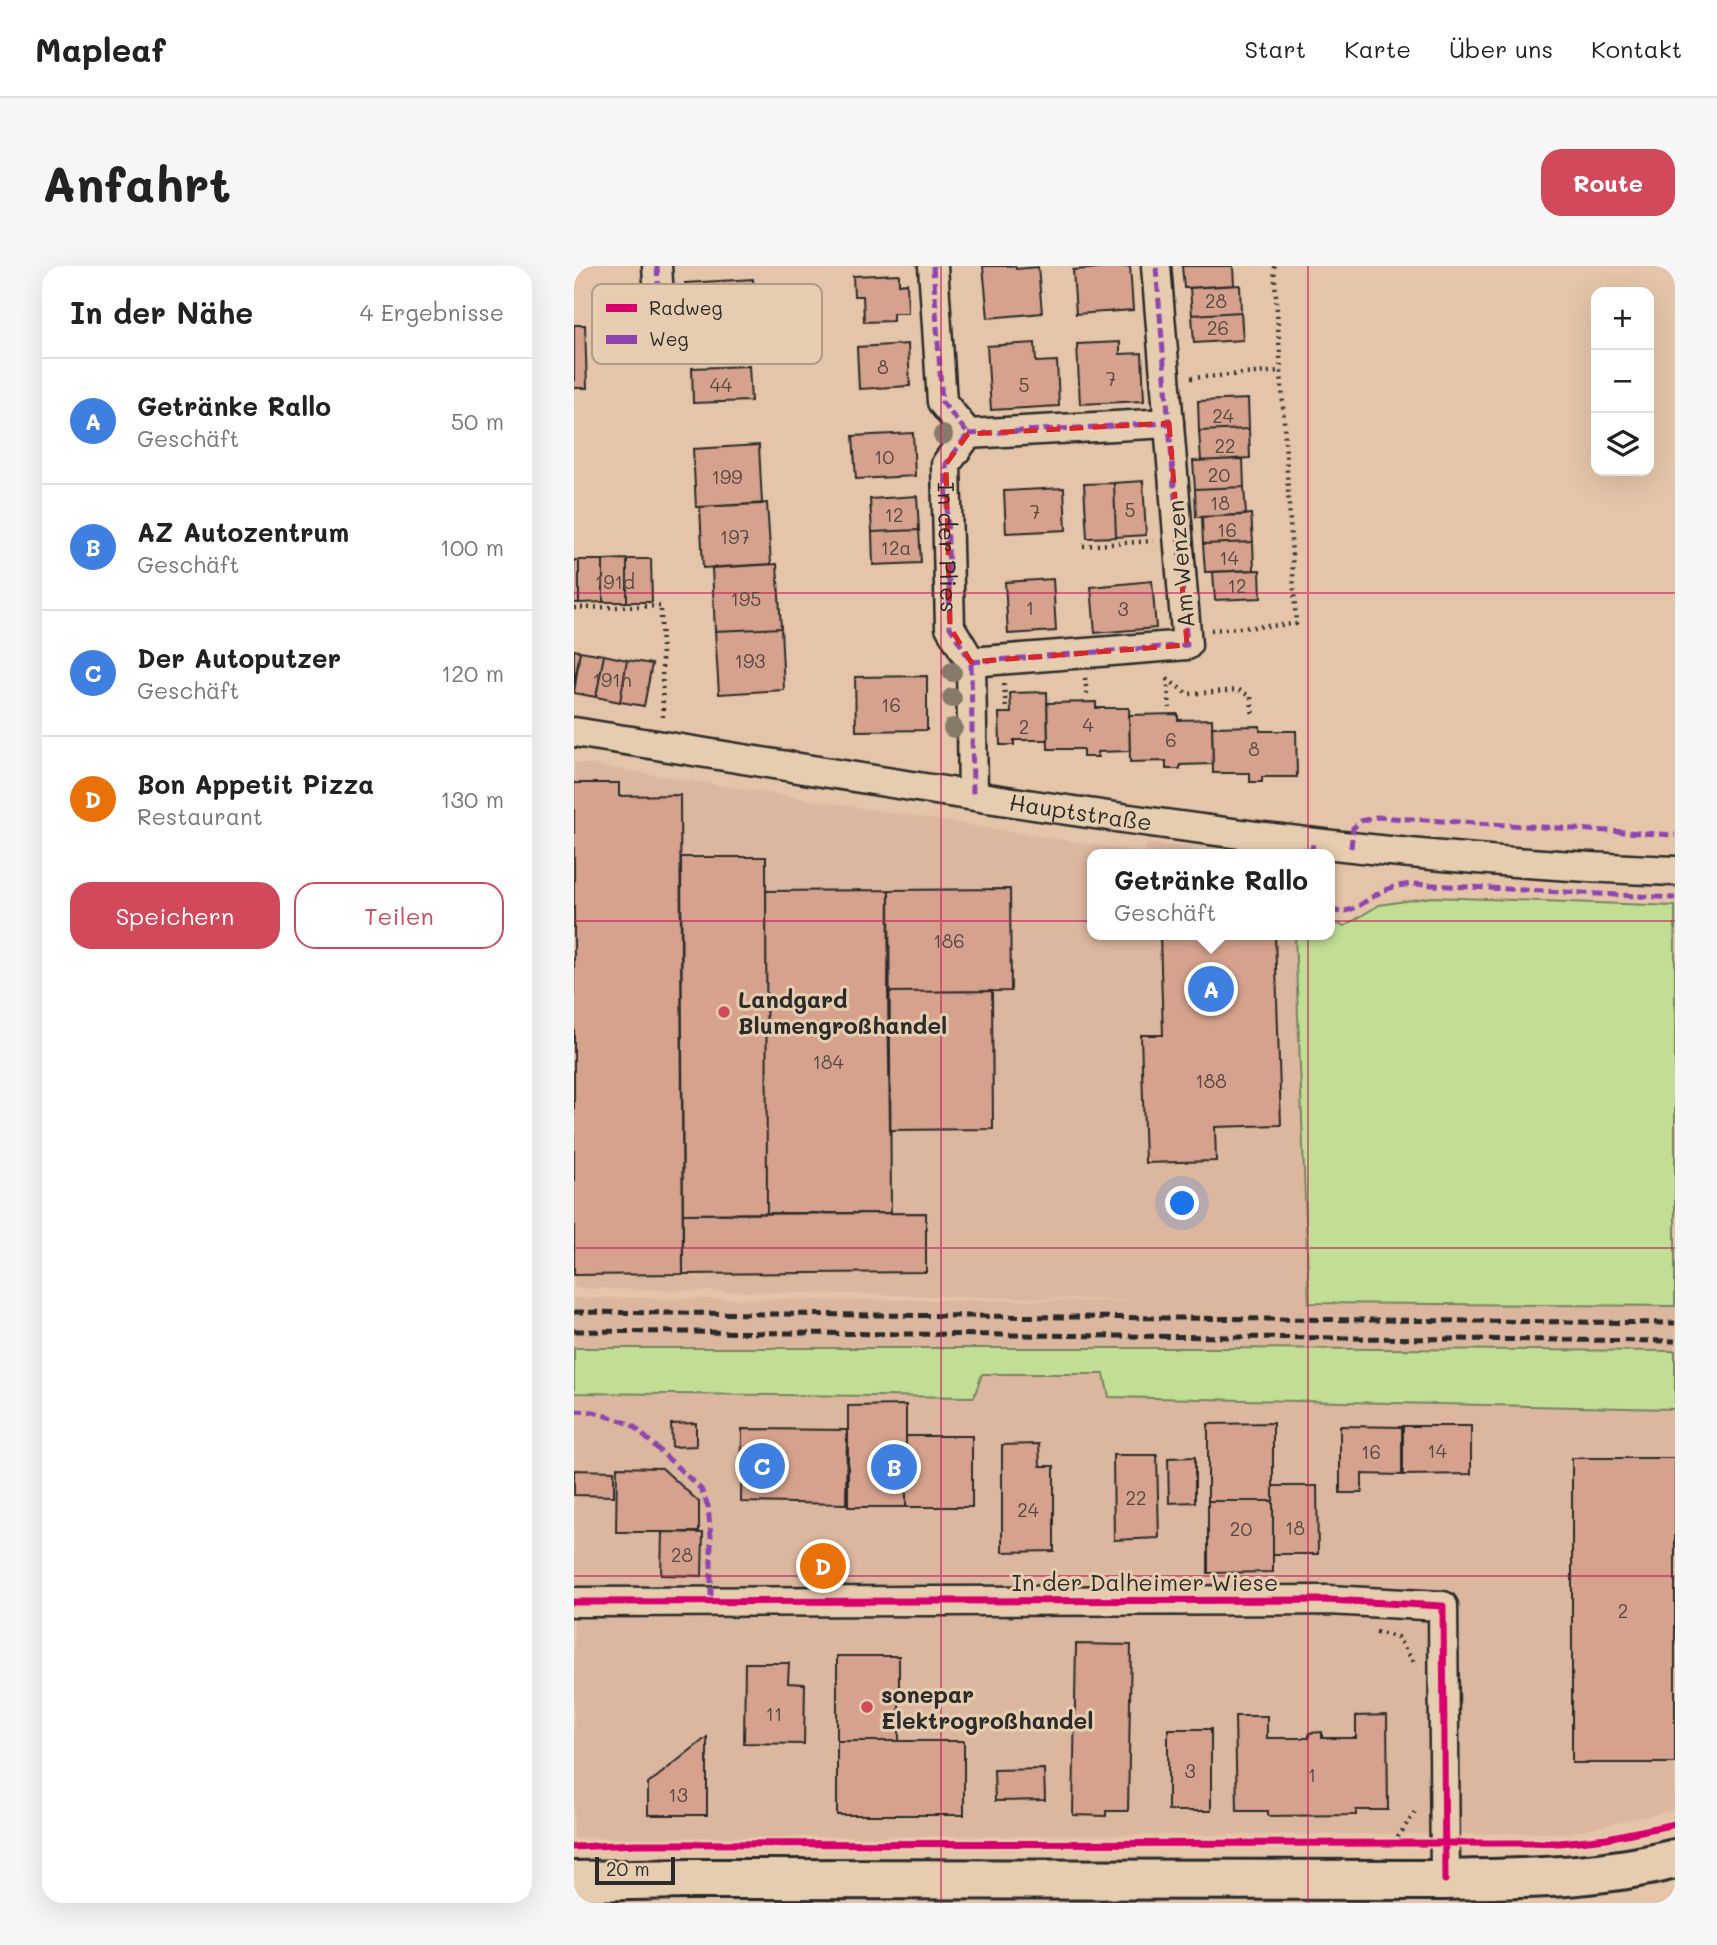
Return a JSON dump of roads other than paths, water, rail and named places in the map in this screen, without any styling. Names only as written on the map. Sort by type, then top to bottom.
[{"type":"main road","points":[[574,1881],[1445,1880],[1592,1875],[1675,1859]]},
{"type":"street","points":[[657,266],[658,284]]},
{"type":"street","points":[[933,266],[942,402],[968,433],[1169,423]]},
{"type":"street","name":"Am Wenzen","points":[[971,662],[1175,640],[1178,539],[1156,266]]},
{"type":"street","name":"In der Plies","points":[[968,433],[946,464],[950,627],[971,662],[974,795]]},
{"type":"street","name":"Hauptstraße","points":[[574,732],[1124,819],[1326,845],[1508,863],[1675,872]]},
{"type":"street","name":"In der Dalheimer Wiese","points":[[574,1602],[1328,1600],[1443,1606],[1445,1880]]},
{"type":"railway","points":[[574,1312],[1675,1323]]},
{"type":"railway","points":[[574,1331],[1675,1341]]},
{"type":"place","name":"Getränke Rallo","points":[[1211,989]]},
{"type":"place","name":"Landgard Blumengroßhandel","points":[[724,1012]]},
{"type":"place","name":"Der Autoputzer","points":[[762,1466]]},
{"type":"place","name":"AZ Autozentrum","points":[[894,1467]]},
{"type":"place","name":"Bon Appetit Pizza","points":[[823,1566]]},
{"type":"place","name":"sonepar Elektrogroßhandel","points":[[867,1707]]}]
